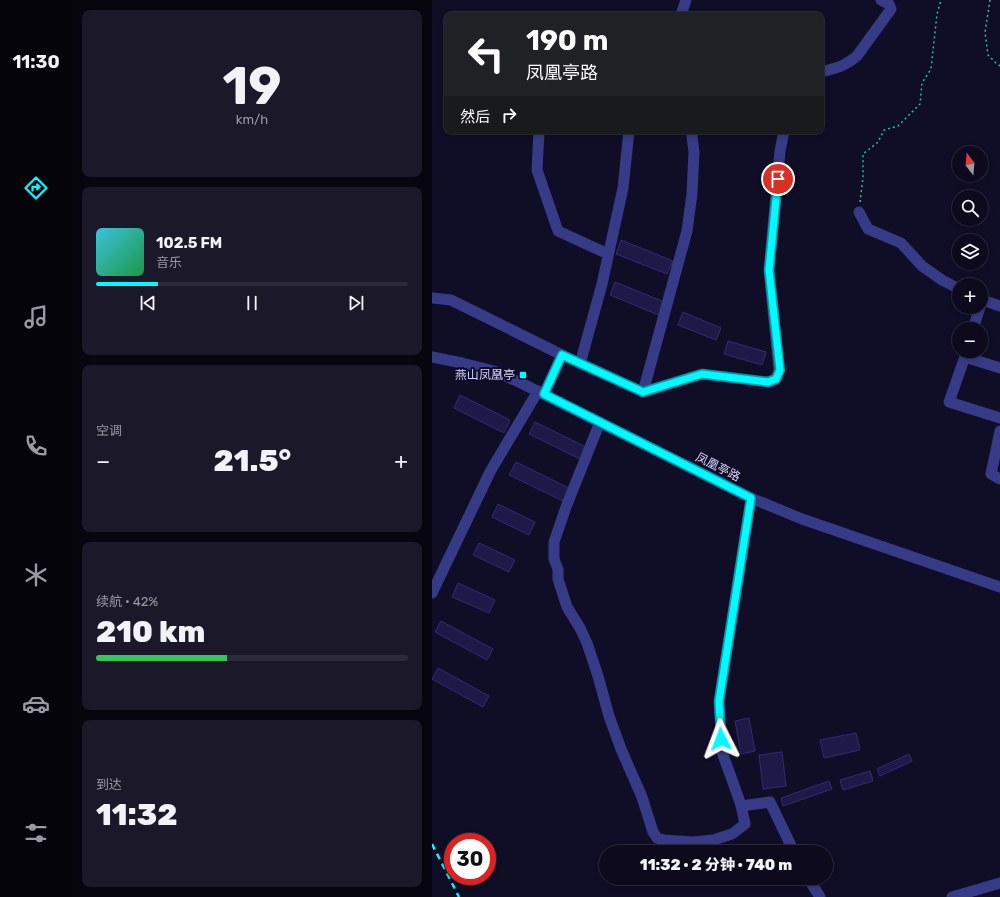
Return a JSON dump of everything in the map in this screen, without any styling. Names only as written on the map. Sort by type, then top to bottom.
[{"type":"street","points":[[682,12],[686,0]]},
{"type":"street","points":[[824,71],[840,68],[857,56],[891,9],[888,4],[881,0]]},
{"type":"street","points":[[539,134],[537,170],[558,231],[608,254]]},
{"type":"street","points":[[580,364],[602,284],[623,188],[630,134]]},
{"type":"street","points":[[643,392],[687,231],[692,194],[694,152],[692,134]]},
{"type":"street","points":[[433,298],[451,300],[580,364],[643,392],[702,374],[768,382],[776,379],[780,370],[769,270],[780,151],[783,134]]},
{"type":"street","points":[[859,212],[868,229],[901,244],[922,266],[942,280],[952,285]]},
{"type":"street","points":[[988,303],[1000,306]]},
{"type":"street","points":[[432,593],[491,470],[541,393],[562,355]]},
{"type":"street","name":"凤凰亭路","points":[[432,357],[494,371],[600,422],[751,498],[802,519],[1000,587]]},
{"type":"street","points":[[964,358],[948,402],[1000,418]]},
{"type":"street","points":[[976,358],[1000,368]]},
{"type":"street","points":[[600,422],[566,506],[554,542],[554,559],[558,568],[558,579],[567,607],[587,643],[609,716],[621,749],[642,797],[653,832],[657,838],[664,840],[693,842],[713,840],[732,834],[745,824],[741,806],[722,752],[719,701],[751,498]]},
{"type":"street","points":[[1000,431],[991,474],[1000,479]]},
{"type":"street","points":[[741,806],[770,802],[791,845]]},
{"type":"street","points":[[952,897],[1000,883]]},
{"type":"street","points":[[812,885],[820,897]]},
{"type":"path","points":[[859,212],[863,177],[863,154],[878,142],[884,130],[898,126],[920,104],[922,82],[931,69],[937,14],[941,0]]},
{"type":"path","points":[[990,0],[986,32],[988,55],[1000,66]]},
{"type":"building","points":[[621,240],[673,261],[667,274],[616,254]]},
{"type":"building","points":[[615,282],[667,303],[661,316],[610,295]]},
{"type":"building","points":[[683,312],[721,328],[716,340],[678,325]]},
{"type":"building","points":[[728,341],[766,352],[762,365],[724,354]]},
{"type":"building","points":[[460,395],[510,420],[504,433],[454,408]]},
{"type":"building","points":[[535,422],[586,447],[580,459],[529,434]]},
{"type":"building","points":[[516,462],[571,489],[565,502],[509,475]]},
{"type":"building","points":[[498,504],[535,522],[529,535],[492,517]]},
{"type":"building","points":[[479,543],[515,560],[509,572],[473,555]]},
{"type":"building","points":[[458,583],[495,600],[489,613],[452,597]]},
{"type":"building","points":[[441,621],[493,649],[487,660],[435,632]]},
{"type":"building","points":[[438,668],[489,696],[483,707],[432,679]]},
{"type":"building","points":[[749,718],[755,751],[741,754],[735,721]]},
{"type":"building","points":[[856,733],[860,750],[824,758],[820,740]]},
{"type":"building","points":[[782,752],[786,786],[763,789],[759,755]]},
{"type":"building","points":[[909,754],[912,761],[880,776],[877,769]]},
{"type":"building","points":[[870,771],[873,781],[843,790],[840,780]]},
{"type":"building","points":[[829,781],[832,789],[783,806],[781,798]]},
{"type":"railway","points":[[432,844],[459,897]]},
{"type":"place","name":"燕山凤凰亭","points":[[523,375]]},
{"type":"route","points":[[721,739],[719,701],[751,498],[544,394],[562,355],[643,392],[702,374],[768,382],[776,379],[780,370],[769,270],[778,179]]}]
